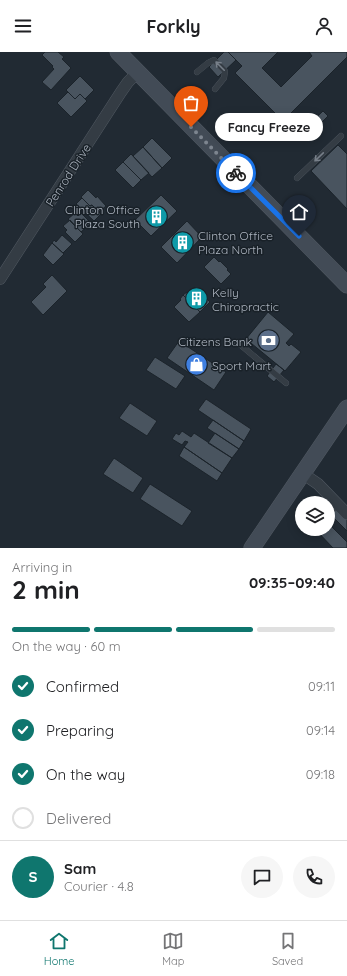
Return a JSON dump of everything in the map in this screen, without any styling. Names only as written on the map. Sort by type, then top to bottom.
[{"type":"main road","points":[[118,52],[347,285]]},
{"type":"main road","points":[[252,548],[347,408]]},
{"type":"street","name":"Penrod Drive","points":[[0,279],[121,92],[138,72]]},
{"type":"street","points":[[302,473],[318,484],[347,514]]},
{"type":"lane","points":[[197,72],[214,60],[225,71],[224,78],[215,89]]},
{"type":"lane","points":[[297,178],[341,136]]},
{"type":"lane","points":[[237,342],[286,383]]},
{"type":"building","points":[[45,52],[58,52],[64,57],[62,59],[71,68],[51,90],[42,82],[54,69],[42,55]]},
{"type":"building","points":[[224,52],[228,52],[236,60],[218,77],[209,67]]},
{"type":"building","points":[[228,52],[278,52],[262,68],[281,87],[312,56],[309,52],[347,52],[347,57],[283,121],[235,73],[242,66]]},
{"type":"building","points":[[80,76],[94,90],[85,99],[80,94],[75,99],[66,90]]},
{"type":"building","points":[[68,92],[75,99],[80,94],[87,101],[71,117],[57,103]]},
{"type":"building","points":[[323,111],[328,116],[304,140],[298,135]]},
{"type":"building","points":[[152,138],[172,158],[162,168],[143,147]]},
{"type":"building","points":[[338,145],[347,154],[347,209],[311,171]]},
{"type":"building","points":[[143,147],[162,168],[152,177],[133,156]]},
{"type":"building","points":[[131,154],[149,173],[141,180],[123,162]]},
{"type":"building","points":[[123,162],[141,180],[133,188],[115,170]]},
{"type":"building","points":[[88,190],[96,198],[97,196],[106,206],[99,212],[81,197]]},
{"type":"building","name":"Clinton Office Plaza South","points":[[161,195],[177,211],[151,236],[135,220]]},
{"type":"building","points":[[82,198],[101,214],[94,221],[76,204]]},
{"type":"building","points":[[75,213],[78,216],[81,213],[91,223],[81,232],[68,219]]},
{"type":"building","points":[[70,220],[83,234],[75,242],[65,232],[67,230],[63,226]]},
{"type":"building","name":"Clinton Office Plaza North","points":[[187,221],[202,237],[177,263],[161,247]]},
{"type":"building","points":[[62,235],[72,244],[63,253],[52,243],[54,240],[56,242]]},
{"type":"building","points":[[52,243],[64,254],[53,265],[43,255]]},
{"type":"building","points":[[214,257],[228,269],[227,270],[231,274],[221,284],[204,267]]},
{"type":"building","points":[[52,275],[67,291],[43,315],[31,302],[46,287],[43,284]]},
{"type":"building","name":"Kelly Chiropractic","points":[[195,287],[210,302],[200,312],[183,295]]},
{"type":"building","points":[[183,295],[200,312],[189,322],[174,307],[181,300],[180,299]]},
{"type":"building","name":"Citizens Bank","points":[[268,312],[294,334],[286,343],[289,346],[291,344],[301,352],[285,371],[246,339]]},
{"type":"building","name":"Sport Mart","points":[[179,341],[226,372],[214,390],[167,358]]},
{"type":"building","points":[[155,357],[185,376],[176,389],[146,370]]},
{"type":"building","points":[[276,364],[284,370],[274,382],[267,376]]},
{"type":"building","points":[[206,399],[251,429],[244,441],[198,410]]},
{"type":"building","points":[[130,403],[157,421],[147,436],[119,418]]},
{"type":"building","points":[[213,420],[244,441],[239,449],[207,428]]},
{"type":"building","points":[[182,431],[191,437],[194,433],[232,458],[222,473],[184,447],[188,442],[185,441],[182,445],[172,439],[176,433],[179,435]]},
{"type":"building","points":[[215,433],[239,449],[232,458],[208,443]]},
{"type":"building","points":[[184,447],[222,473],[217,481],[179,456]]},
{"type":"building","points":[[114,458],[143,478],[133,493],[103,474]]},
{"type":"building","points":[[150,484],[192,511],[182,526],[140,499]]},
{"type":"building","points":[[338,508],[347,517],[347,531],[335,519],[335,511]]},
{"type":"building","points":[[335,530],[347,542],[347,548],[333,548],[322,536],[335,536]]},
{"type":"way so far","points":[[191,127],[236,173]]},
{"type":"place","name":"Fancy Freeze","points":[[191,127]]},
{"type":"place","name":"Clinton Office Plaza South","points":[[156,216]]},
{"type":"place","name":"Clinton Office Plaza North","points":[[182,242]]},
{"type":"place","name":"Kelly Chiropractic","points":[[197,299]]},
{"type":"place","name":"Citizens Bank","points":[[268,341]]},
{"type":"place","name":"Sport Mart","points":[[196,365]]},
{"type":"route","points":[[236,173],[299,236]]}]
